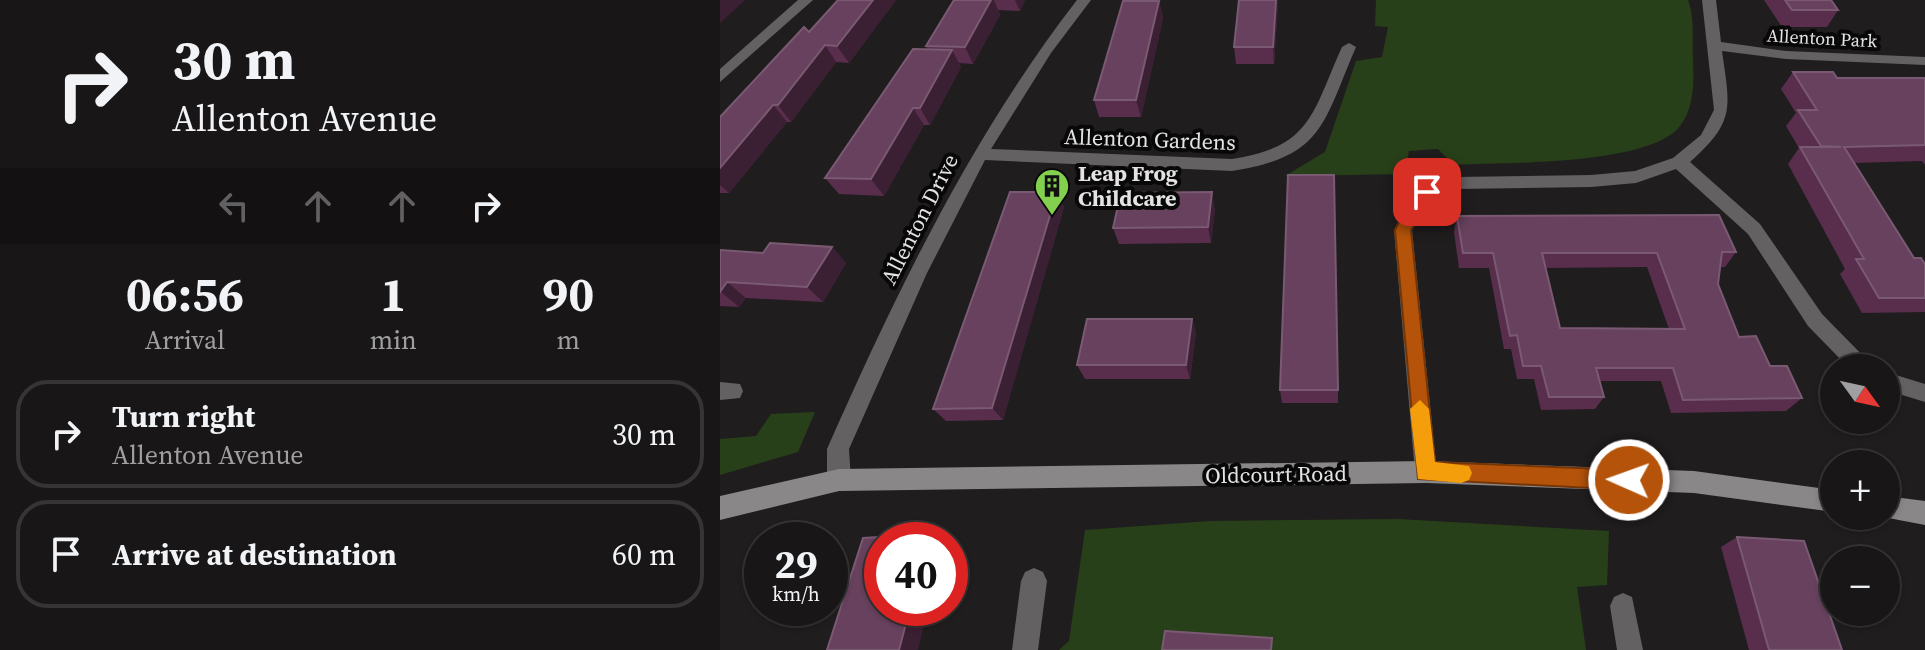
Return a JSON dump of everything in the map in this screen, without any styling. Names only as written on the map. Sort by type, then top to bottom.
[{"type":"street","points":[[720,77],[806,0]]},
{"type":"street","name":"Allenton Drive","points":[[839,480],[838,449],[926,252],[980,154],[1040,56],[1084,0]]},
{"type":"street","points":[[1426,472],[1403,230],[1416,205],[1427,192],[1454,183],[1591,181],[1636,177],[1679,162],[1707,138],[1722,110],[1717,46],[1709,0]]},
{"type":"street","name":"Allenton Park","points":[[1717,46],[1786,55],[1925,61]]},
{"type":"street","name":"Allenton Gardens","points":[[980,154],[1232,165],[1274,160],[1305,141],[1349,47]]},
{"type":"street","points":[[1679,162],[1753,228],[1776,259],[1808,316],[1843,354]]},
{"type":"street","points":[[1900,385],[1925,393]]},
{"type":"street","name":"Oldcourt Road","points":[[720,508],[839,480],[1426,472],[1694,482],[1820,499]]},
{"type":"street","points":[[1900,510],[1925,513]]},
{"type":"street","points":[[1025,650],[1034,581]]},
{"type":"street","points":[[1623,606],[1630,650]]},
{"type":"green space","points":[[1376,0],[1688,0],[1692,22],[1693,78],[1688,111],[1680,126],[1663,139],[1639,149],[1608,155],[1540,162],[1454,165],[1438,149],[1409,151],[1405,174],[1285,176],[1325,152],[1356,61],[1382,57],[1388,27],[1375,26]]},
{"type":"green space","points":[[815,412],[798,452],[720,475],[720,439],[756,436],[771,414]]},
{"type":"green space","points":[[1398,519],[1609,531],[1607,585],[1577,587],[1586,650],[1059,650],[1069,641],[1085,530],[1210,521]]},
{"type":"building","points":[[838,0],[873,0],[837,46],[825,45],[778,105],[773,105],[720,168],[720,117],[804,27],[809,32]]},
{"type":"building","points":[[954,0],[991,0],[965,47],[926,46]]},
{"type":"building","points":[[1239,0],[1276,0],[1273,47],[1234,47]]},
{"type":"building","points":[[1785,0],[1831,0],[1838,10],[1792,10]]},
{"type":"building","points":[[1123,1],[1159,1],[1136,100],[1094,100]]},
{"type":"building","points":[[913,49],[952,50],[920,108],[913,108],[871,179],[825,178]]},
{"type":"building","points":[[1793,72],[1833,72],[1837,78],[1925,78],[1925,145],[1844,147],[1914,258],[1921,258],[1925,264],[1925,298],[1879,298],[1856,259],[1864,259],[1800,147],[1841,147],[1821,146],[1798,110],[1817,110]]},
{"type":"building","points":[[1288,175],[1334,175],[1338,390],[1280,390]]},
{"type":"building","points":[[1010,192],[1057,192],[992,408],[933,409]]},
{"type":"building","points":[[1212,192],[1208,227],[1113,228],[1121,193]]},
{"type":"building","points":[[1719,215],[1736,252],[1722,252],[1718,284],[1739,337],[1756,336],[1770,366],[1787,366],[1802,398],[1683,400],[1673,368],[1596,368],[1604,397],[1549,397],[1541,366],[1523,366],[1517,335],[1510,336],[1493,253],[1463,253],[1457,216]],"holes":[[[1542,253],[1657,253],[1685,329],[1560,328]]]},
{"type":"building","points":[[770,243],[832,247],[807,287],[727,282],[720,292],[720,250],[763,253]]},
{"type":"building","points":[[1087,319],[1192,319],[1186,365],[1077,365]]},
{"type":"building","points":[[1737,537],[1804,541],[1820,587],[1820,626],[1834,626],[1842,650],[1769,650]]},
{"type":"building","points":[[863,538],[864,626],[905,626],[899,650],[827,650],[835,626],[848,626],[848,585]]},
{"type":"building","points":[[1165,631],[1272,638],[1271,650],[1162,650]]},
{"type":"slow traffic","points":[[1420,409],[1426,472],[1461,473]]},
{"type":"place","name":"Leap Frog Childcare","points":[[1052,217]]},
{"type":"route","points":[[1427,192],[1403,230],[1426,472],[1629,480]]}]
